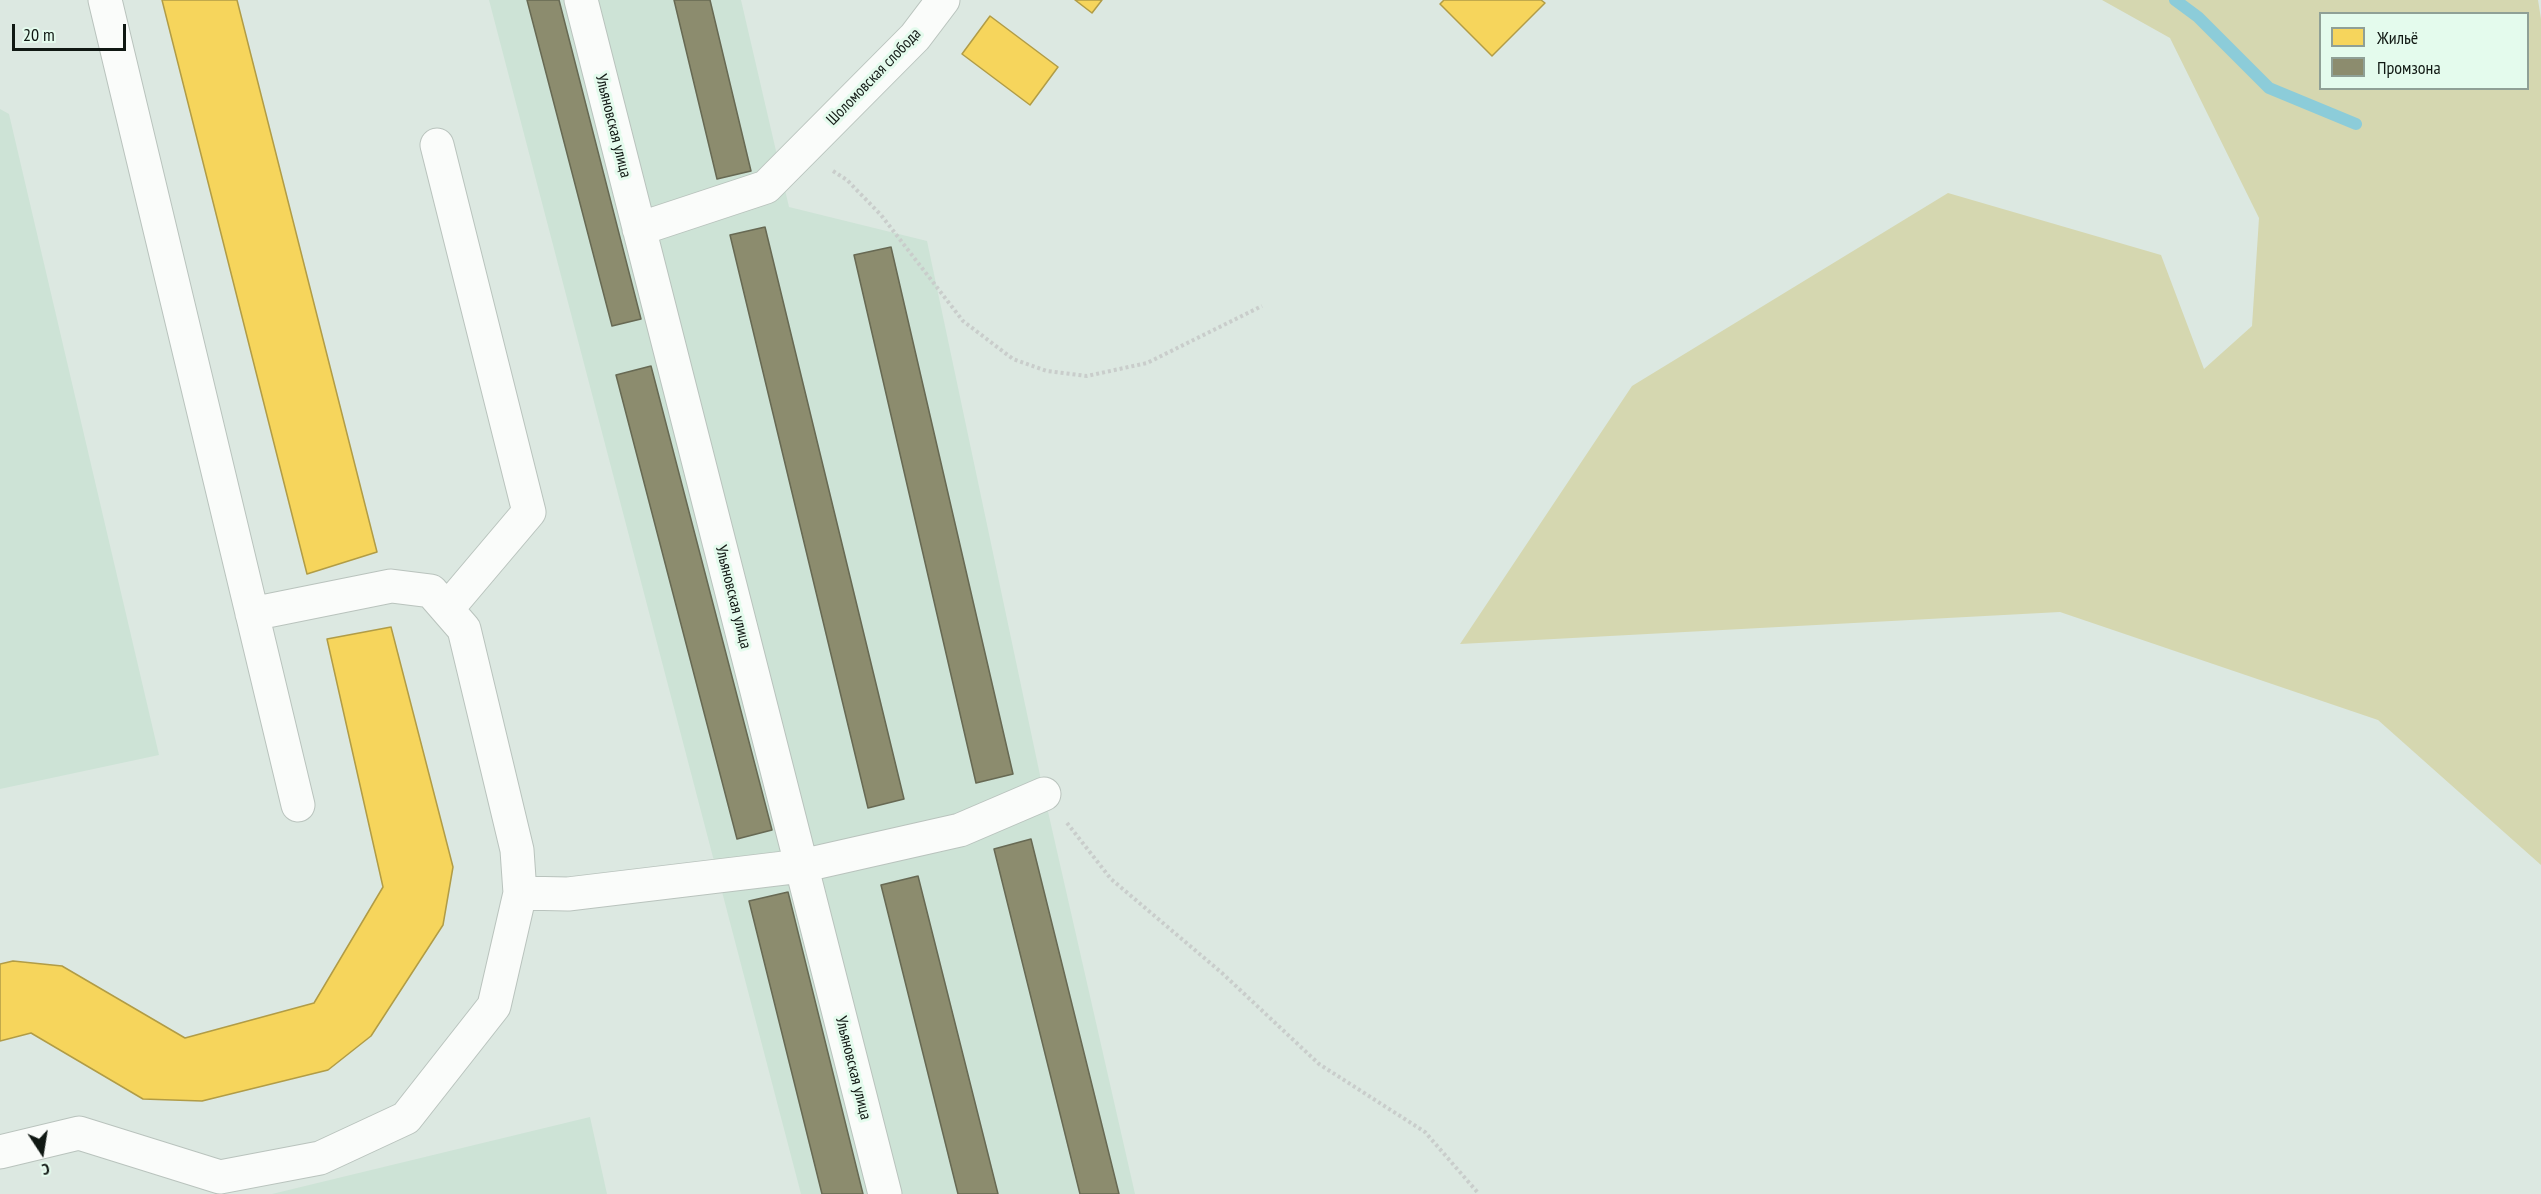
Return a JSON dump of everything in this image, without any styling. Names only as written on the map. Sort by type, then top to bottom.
[{"type":"street","points":[[105,0],[298,805]]},
{"type":"street","name":"Ульяновская улица","points":[[581,0],[885,1194]]},
{"type":"street","name":"Шоломовская слобода","points":[[639,229],[766,187],[915,37],[943,0]]},
{"type":"street","points":[[437,145],[529,512],[447,609]]},
{"type":"street","points":[[0,1152],[79,1133],[220,1177],[320,1158],[406,1118],[494,1006],[520,893],[518,850],[464,629],[431,591],[391,586],[252,614]]},
{"type":"street","points":[[520,893],[568,894],[801,866],[960,830],[1044,794]]},
{"type":"path","points":[[802,152],[847,180],[881,215],[963,321],[1013,359],[1047,371],[1087,376],[1147,363],[1203,338],[1262,306]]},
{"type":"path","points":[[1044,794],[1111,879],[1222,973],[1319,1064],[1425,1132],[1479,1194]]},
{"type":"shaded area","points":[[489,0],[741,0],[789,207],[927,241],[1044,794],[1135,1194],[801,1194]]},
{"type":"shaded area","points":[[0,109],[9,114],[159,755],[0,789]]},
{"type":"shaded area","points":[[590,1117],[607,1194],[272,1194]]},
{"type":"green space","points":[[2102,0],[2538,0],[2541,19],[2541,865],[2378,720],[2060,612],[1460,644],[1632,386],[1948,193],[2161,255],[2204,369],[2252,326],[2259,218],[2170,38]]},
{"type":"building: Жильё","points":[[162,0],[237,0],[377,552],[307,574]]},
{"type":"building: Жильё","points":[[1075,0],[1102,0],[1092,13]]},
{"type":"building: Жильё","points":[[1444,0],[1541,0],[1545,3],[1492,56],[1440,4]]},
{"type":"building: Жильё","points":[[990,16],[1058,67],[1030,105],[962,54]]},
{"type":"building: Жильё","points":[[391,627],[453,867],[443,925],[371,1036],[328,1070],[202,1101],[143,1099],[31,1033],[0,1041],[0,964],[13,961],[62,966],[185,1038],[314,1003],[383,887],[327,639]]},
{"type":"building: Промзона","points":[[527,0],[559,0],[641,319],[612,326]]},
{"type":"building: Промзона","points":[[674,0],[710,0],[751,171],[717,179]]},
{"type":"building: Промзона","points":[[765,227],[904,799],[868,808],[730,235]]},
{"type":"building: Промзона","points":[[891,247],[1013,774],[976,783],[854,255]]},
{"type":"building: Промзона","points":[[651,366],[772,830],[737,839],[616,375]]},
{"type":"building: Промзона","points":[[1031,839],[1119,1194],[1080,1194],[994,849]]},
{"type":"building: Промзона","points":[[918,876],[998,1194],[958,1194],[881,885]]},
{"type":"building: Промзона","points":[[788,892],[863,1194],[822,1194],[749,901]]},
{"type":"waterway","points":[[2175,0],[2198,17],[2269,88],[2356,124]]}]
